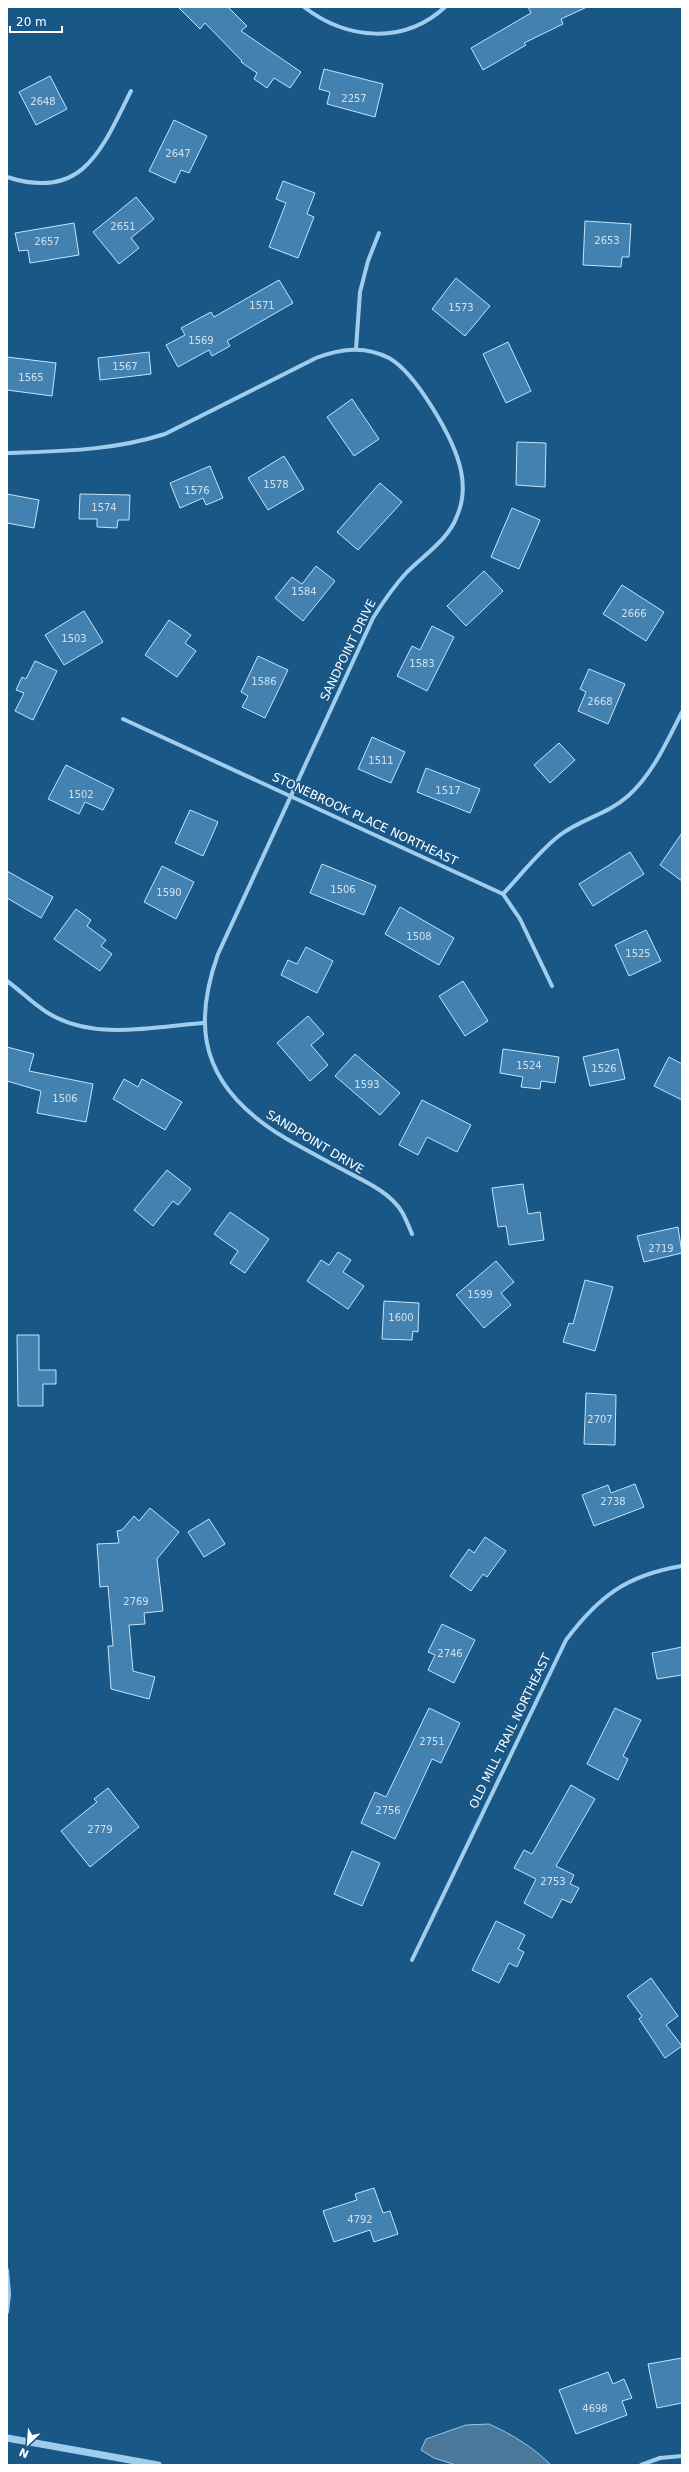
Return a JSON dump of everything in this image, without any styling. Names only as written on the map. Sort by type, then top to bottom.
[{"type":"street","points":[[304,7],[332,25],[351,31],[391,34],[411,29],[435,15],[445,7]]},
{"type":"street","points":[[7,177],[21,182],[58,181],[71,177],[83,169],[101,150],[131,91]]},
{"type":"street","points":[[356,349],[360,292],[368,261],[379,233]]},
{"type":"street","name":"SANDPOINT DRIVE","points":[[7,453],[109,448],[139,442],[184,425],[316,358],[332,352],[356,349],[388,358],[400,365],[414,380],[456,453],[463,484],[457,516],[450,529],[391,590],[373,618],[218,954],[208,985],[203,1023],[208,1048],[215,1066],[238,1102],[276,1132],[384,1194],[402,1211],[412,1234]]},
{"type":"street","points":[[552,986],[520,919],[503,894],[559,836],[572,827],[615,806],[629,796],[657,760],[682,712]]},
{"type":"street","name":"STONEBROOK PLACE NORTHEAST","points":[[123,719],[503,894]]},
{"type":"street","points":[[7,981],[48,1013],[76,1026],[115,1030],[203,1023]]},
{"type":"street","name":"OLD MILL TRAIL NORTHEAST","points":[[412,1960],[566,1640],[584,1616],[603,1597],[644,1575],[682,1566]]},
{"type":"street","points":[[7,2270],[9,2279],[7,2312]]},
{"type":"street","points":[[7,2438],[158,2465]]},
{"type":"street","points":[[641,2465],[660,2458],[682,2456]]},
{"type":"water","points":[[489,2424],[522,2442],[551,2465],[456,2465],[434,2458],[421,2450],[426,2439],[466,2425]]},
{"type":"building","points":[[178,7],[228,7],[247,26],[241,31],[301,72],[290,88],[274,78],[267,88],[254,79],[257,73],[241,62],[242,61],[205,23],[200,29]]},
{"type":"building","points":[[528,7],[587,7],[561,19],[563,24],[524,43],[526,45],[483,70],[471,48],[531,13]]},
{"type":"building","points":[[324,69],[383,84],[375,117],[327,104],[330,92],[319,89]]},
{"type":"building","points":[[50,76],[67,109],[36,125],[19,92]]},
{"type":"building","points":[[174,120],[207,136],[189,173],[181,170],[175,183],[149,171]]},
{"type":"building","points":[[283,181],[315,193],[307,214],[314,217],[298,258],[269,247],[286,203],[276,199]]},
{"type":"building","points":[[136,197],[154,219],[131,238],[139,248],[119,264],[93,232]]},
{"type":"building","points":[[585,221],[631,224],[629,257],[622,257],[621,267],[583,265]]},
{"type":"building","points":[[74,223],[79,255],[30,263],[28,250],[19,251],[15,233]]},
{"type":"building","points":[[456,278],[490,306],[465,336],[432,309]]},
{"type":"building","points":[[279,280],[293,303],[227,341],[230,346],[212,356],[209,350],[178,367],[166,345],[185,335],[181,328],[211,312],[214,317]]},
{"type":"building","points":[[508,342],[531,391],[506,403],[483,354]]},
{"type":"building","points":[[149,352],[151,374],[100,380],[98,358]]},
{"type":"building","points":[[7,357],[56,363],[52,396],[7,390]]},
{"type":"building","points":[[352,399],[379,439],[354,456],[327,417]]},
{"type":"building","points":[[517,442],[546,443],[545,487],[516,485]]},
{"type":"building","points":[[284,456],[304,489],[268,510],[248,478]]},
{"type":"building","points":[[210,466],[223,498],[206,505],[203,498],[180,508],[170,483]]},
{"type":"building","points":[[380,483],[402,502],[358,550],[337,532]]},
{"type":"building","points":[[7,494],[39,500],[34,528],[7,523]]},
{"type":"building","points":[[80,494],[130,495],[129,520],[118,520],[117,528],[97,527],[97,519],[79,519]]},
{"type":"building","points":[[512,508],[540,520],[519,569],[491,557]]},
{"type":"building","points":[[316,566],[335,581],[303,621],[275,598],[292,577],[302,584]]},
{"type":"building","points":[[484,571],[503,591],[466,626],[447,606]]},
{"type":"building","points":[[622,585],[664,612],[646,641],[603,614]]},
{"type":"building","points":[[84,611],[103,642],[64,665],[45,635]]},
{"type":"building","points":[[169,620],[191,635],[185,643],[196,651],[177,677],[145,655]]},
{"type":"building","points":[[432,626],[454,637],[427,691],[397,676],[412,646],[420,650]]},
{"type":"building","points":[[258,656],[288,670],[265,718],[242,707],[248,696],[241,692]]},
{"type":"building","points":[[35,661],[57,671],[33,720],[15,711],[24,693],[16,690],[22,677],[26,679]]},
{"type":"building","points":[[589,669],[625,684],[608,724],[578,711],[586,692],[580,689]]},
{"type":"building","points":[[372,737],[405,752],[391,783],[358,769]]},
{"type":"building","points":[[559,743],[575,760],[550,783],[534,765]]},
{"type":"building","points":[[66,765],[114,789],[103,810],[85,802],[79,814],[48,799]]},
{"type":"building","points":[[426,768],[480,789],[470,813],[417,792]]},
{"type":"building","points":[[190,810],[218,822],[203,856],[175,843]]},
{"type":"building","points":[[682,833],[682,881],[660,865]]},
{"type":"building","points":[[630,852],[644,874],[593,906],[579,884]]},
{"type":"building","points":[[322,864],[376,886],[364,915],[310,893]]},
{"type":"building","points":[[162,866],[194,882],[176,919],[144,902]]},
{"type":"building","points":[[7,871],[53,897],[41,918],[7,898]]},
{"type":"building","points":[[400,907],[454,938],[439,965],[385,934]]},
{"type":"building","points":[[76,909],[91,920],[87,926],[106,940],[101,946],[112,954],[100,971],[54,939]]},
{"type":"building","points":[[646,930],[661,961],[629,976],[615,945]]},
{"type":"building","points":[[306,947],[333,961],[317,993],[281,975],[288,960],[297,964]]},
{"type":"building","points":[[463,981],[488,1021],[465,1036],[439,996]]},
{"type":"building","points":[[308,1016],[324,1034],[311,1045],[328,1065],[310,1081],[277,1043]]},
{"type":"building","points":[[7,1047],[34,1054],[29,1071],[93,1084],[86,1122],[37,1113],[41,1091],[7,1081]]},
{"type":"building","points":[[503,1049],[559,1057],[555,1083],[541,1081],[540,1089],[521,1087],[523,1077],[500,1073]]},
{"type":"building","points":[[618,1049],[625,1079],[590,1086],[583,1057]]},
{"type":"building","points":[[355,1054],[400,1093],[380,1115],[335,1076]]},
{"type":"building","points":[[669,1057],[682,1064],[682,1100],[654,1086]]},
{"type":"building","points":[[124,1079],[138,1087],[142,1079],[182,1102],[165,1130],[113,1099]]},
{"type":"building","points":[[422,1100],[471,1125],[457,1152],[427,1137],[418,1155],[399,1145]]},
{"type":"building","points":[[167,1170],[191,1189],[178,1205],[173,1201],[153,1226],[134,1210]]},
{"type":"building","points":[[523,1184],[528,1214],[540,1212],[544,1240],[509,1245],[506,1226],[498,1227],[492,1188]]},
{"type":"building","points":[[230,1212],[269,1239],[245,1273],[230,1263],[238,1251],[214,1234]]},
{"type":"building","points":[[678,1227],[682,1253],[644,1262],[637,1236]]},
{"type":"building","points":[[338,1252],[351,1260],[343,1272],[364,1286],[348,1309],[307,1281],[321,1260],[329,1265]]},
{"type":"building","points":[[496,1261],[514,1282],[501,1293],[511,1305],[484,1328],[456,1295]]},
{"type":"building","points":[[585,1280],[613,1287],[595,1351],[563,1342],[569,1323],[573,1324]]},
{"type":"building","points":[[384,1301],[419,1303],[418,1332],[413,1331],[412,1340],[382,1339]]},
{"type":"building","points":[[17,1335],[39,1335],[39,1370],[56,1370],[56,1384],[43,1384],[43,1406],[18,1406]]},
{"type":"building","points":[[586,1393],[616,1395],[615,1445],[584,1444]]},
{"type":"building","points":[[635,1484],[644,1507],[594,1526],[582,1495],[608,1485],[611,1493]]},
{"type":"building","points":[[150,1508],[179,1532],[157,1559],[163,1611],[144,1613],[145,1624],[129,1625],[133,1671],[155,1677],[149,1699],[111,1689],[108,1646],[113,1646],[108,1586],[100,1587],[97,1544],[119,1543],[117,1531],[122,1530],[134,1516],[139,1521]]},
{"type":"building","points":[[209,1519],[225,1544],[204,1557],[188,1532]]},
{"type":"building","points":[[485,1537],[506,1551],[487,1577],[483,1574],[471,1591],[450,1576],[469,1549],[474,1553]]},
{"type":"building","points":[[442,1624],[475,1640],[454,1683],[428,1670],[435,1655],[428,1652]]},
{"type":"building","points":[[682,1647],[682,1675],[657,1679],[652,1653]]},
{"type":"building","points":[[429,1708],[460,1723],[441,1763],[432,1759],[395,1839],[361,1823],[375,1792],[386,1797]]},
{"type":"building","points":[[615,1708],[641,1720],[623,1756],[628,1759],[618,1780],[587,1764]]},
{"type":"building","points":[[571,1785],[595,1799],[556,1866],[574,1875],[570,1884],[579,1888],[571,1903],[562,1899],[552,1918],[524,1903],[536,1879],[514,1868],[524,1850],[532,1854]]},
{"type":"building","points":[[108,1788],[139,1827],[90,1867],[61,1831],[97,1802],[94,1799]]},
{"type":"building","points":[[352,1851],[380,1863],[362,1906],[334,1894]]},
{"type":"building","points":[[496,1921],[525,1935],[518,1949],[524,1952],[517,1967],[509,1963],[499,1983],[472,1970]]},
{"type":"building","points":[[651,1978],[678,2016],[666,2025],[682,2046],[665,2058],[639,2019],[642,2016],[627,1996]]},
{"type":"building","points":[[374,2188],[383,2213],[390,2211],[398,2234],[374,2242],[370,2230],[334,2242],[323,2211],[357,2200],[355,2194]]},
{"type":"building","points":[[682,2358],[682,2403],[657,2408],[648,2364]]},
{"type":"building","points":[[608,2372],[613,2384],[624,2379],[632,2398],[622,2401],[627,2415],[576,2434],[559,2390]]}]
